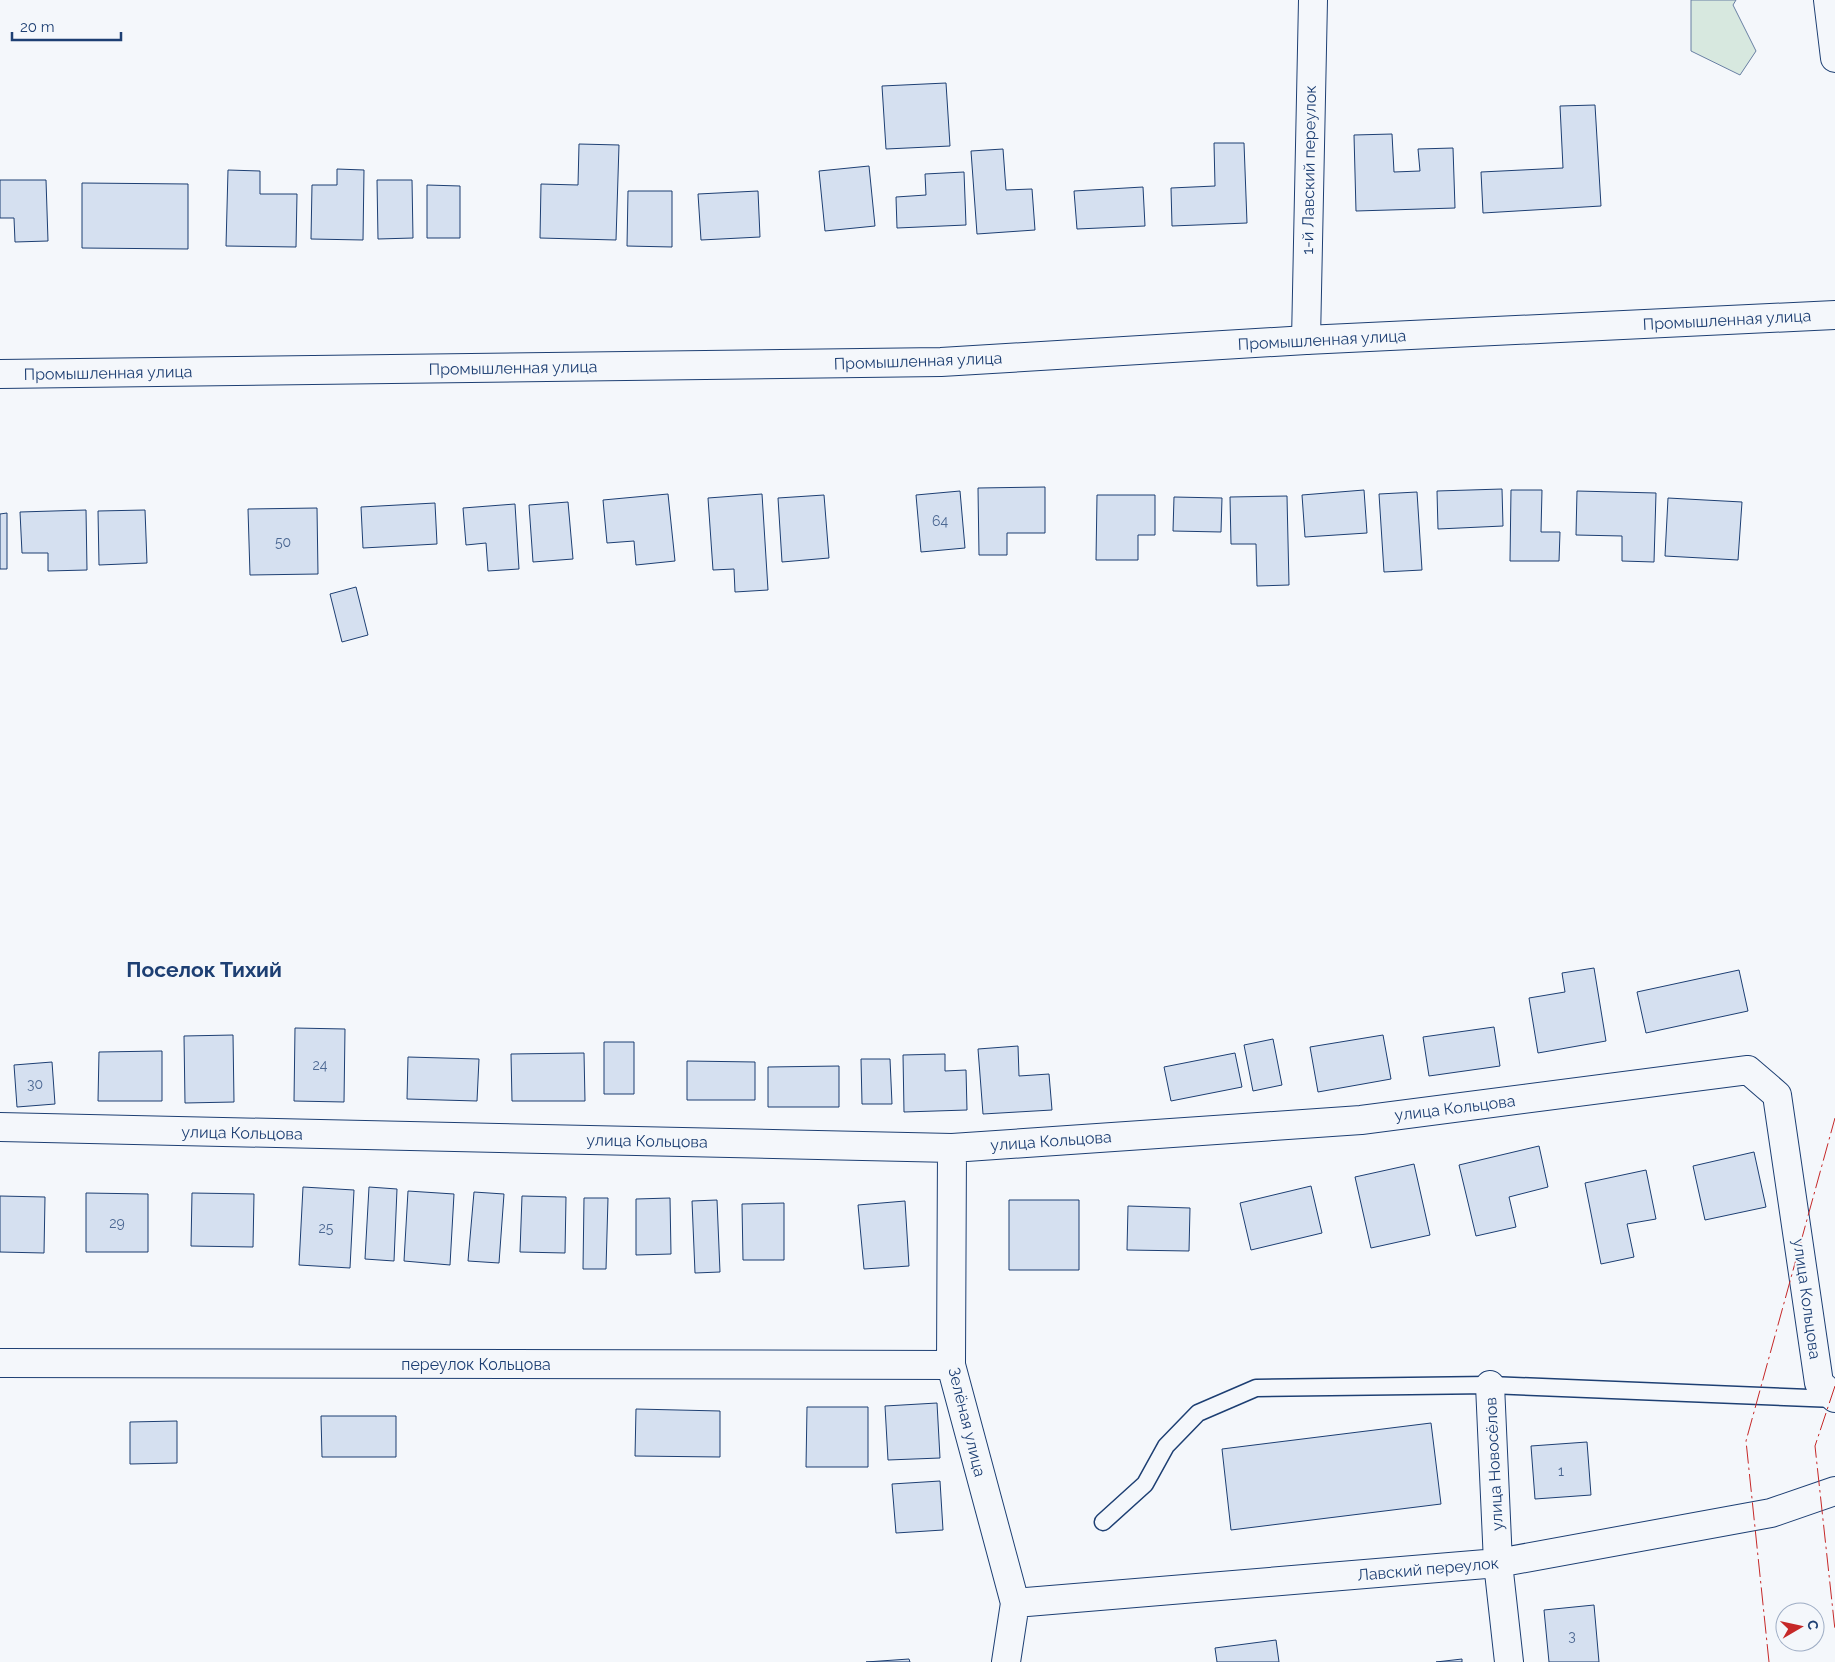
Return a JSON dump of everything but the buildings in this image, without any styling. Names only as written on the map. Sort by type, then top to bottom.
[{"type":"main road","name":"1-й Лавский переулок","points":[[1306,340],[1313,0]]},
{"type":"main road","points":[[1828,0],[1835,58]]},
{"type":"main road","name":"Промышленная улица","points":[[0,374],[941,362],[1306,340],[1835,315]]},
{"type":"main road","name":"улица Кольцова","points":[[0,1128],[952,1148],[1361,1120],[1748,1070],[1777,1095],[1819,1383],[1835,1398]]},
{"type":"main road","name":"Зелёная улица","points":[[952,1148],[951,1365],[1014,1603],[1006,1662]]},
{"type":"main road","name":"переулок Кольцова","points":[[0,1363],[951,1365]]},
{"type":"main road","name":"улица Новосёлов","points":[[1490,1385],[1498,1563],[1509,1662]]},
{"type":"main road","name":"Лавский переулок","points":[[1014,1603],[1498,1563],[1771,1513],[1835,1491]]},
{"type":"lane","points":[[1103,1522],[1145,1484],[1166,1446],[1198,1413],[1256,1388],[1490,1385],[1835,1398]]},
{"type":"shaded area","points":[[1691,0],[1736,0],[1733,5],[1756,51],[1740,75],[1691,51]]},
{"type":"power","points":[[1769,1662],[1746,1441],[1835,1118]]},
{"type":"power","points":[[1835,1386],[1815,1446],[1835,1630]]},
{"type":"district","name":"Поселок Тихий","points":[[204,969]]}]
